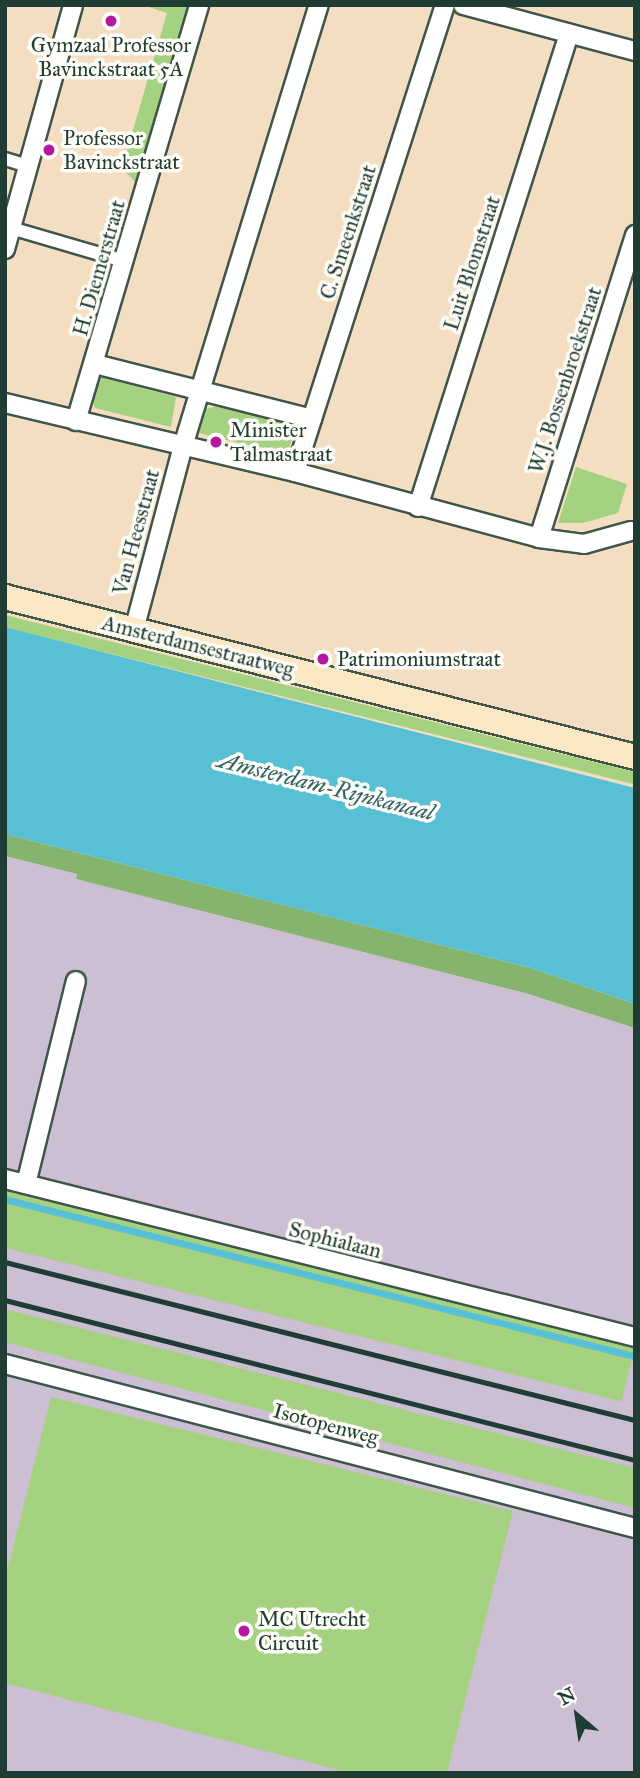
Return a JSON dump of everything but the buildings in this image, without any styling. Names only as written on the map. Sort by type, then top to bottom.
[{"type":"main road","name":"Amsterdamsestraatweg","points":[[5,597],[635,757]]},
{"type":"street","points":[[5,249],[10,220],[73,5]]},
{"type":"street","name":"H. Diemerstraat","points":[[76,421],[199,5]]},
{"type":"street","points":[[183,446],[318,5]]},
{"type":"street","name":"C. Smeenkstraat","points":[[295,472],[446,5]]},
{"type":"street","points":[[463,5],[635,51]]},
{"type":"street","name":"Luit Blomstraat","points":[[418,507],[569,34]]},
{"type":"street","points":[[5,159],[28,166]]},
{"type":"street","points":[[10,220],[124,261]]},
{"type":"street","name":"W.J. Bossenbroekstraat","points":[[539,538],[635,235]]},
{"type":"street","points":[[95,364],[312,419]]},
{"type":"street","points":[[5,403],[295,472],[539,538],[584,544],[631,531]]},
{"type":"street","name":"Van Heesstraat","points":[[134,630],[183,446]]},
{"type":"street","points":[[26,1184],[76,981]]},
{"type":"street","name":"Sophialaan","points":[[5,1179],[635,1337]]},
{"type":"street","name":"Isotopenweg","points":[[5,1364],[635,1528]]},
{"type":"shaded area","points":[[5,856],[77,874],[76,879],[525,993],[635,1028],[635,1773],[5,1773]]},
{"type":"green space","points":[[143,5],[190,5],[136,183],[122,168],[167,13]]},
{"type":"green space","points":[[96,376],[176,397],[171,427],[95,408],[91,397]]},
{"type":"green space","points":[[218,406],[296,427],[287,455],[199,433],[205,409]]},
{"type":"green space","points":[[576,467],[627,484],[618,513],[583,523],[558,523]]},
{"type":"green space","points":[[5,615],[635,772],[633,784],[5,627]]},
{"type":"green space","points":[[5,834],[531,968],[635,1004],[635,1028],[525,993],[76,879],[77,874],[5,856]]},
{"type":"green space","points":[[5,1187],[635,1344],[621,1401],[5,1248]]},
{"type":"green space","points":[[5,1309],[635,1468],[635,1508],[5,1342]]},
{"type":"green space","name":"MC Utrecht Circuit","points":[[51,1397],[513,1511],[447,1773],[350,1773],[5,1683],[5,1579]]},
{"type":"water","name":"Amsterdam-Rijnkanaal","points":[[5,627],[635,788],[635,1004],[531,968],[5,834]]},
{"type":"water","points":[[5,1196],[635,1353],[634,1360],[5,1203]]},
{"type":"railway","points":[[5,1262],[635,1420]]},
{"type":"railway","points":[[5,1300],[635,1460]]},
{"type":"place","name":"Gymzaal Professor Bavinckstraat 5A","points":[[111,21]]},
{"type":"place","name":"Professor Bavinckstraat","points":[[49,150]]},
{"type":"place","name":"Minister Talmastraat","points":[[216,442]]},
{"type":"place","name":"Patrimoniumstraat","points":[[323,659]]},
{"type":"place","name":"MC Utrecht Circuit","points":[[244,1631]]}]
